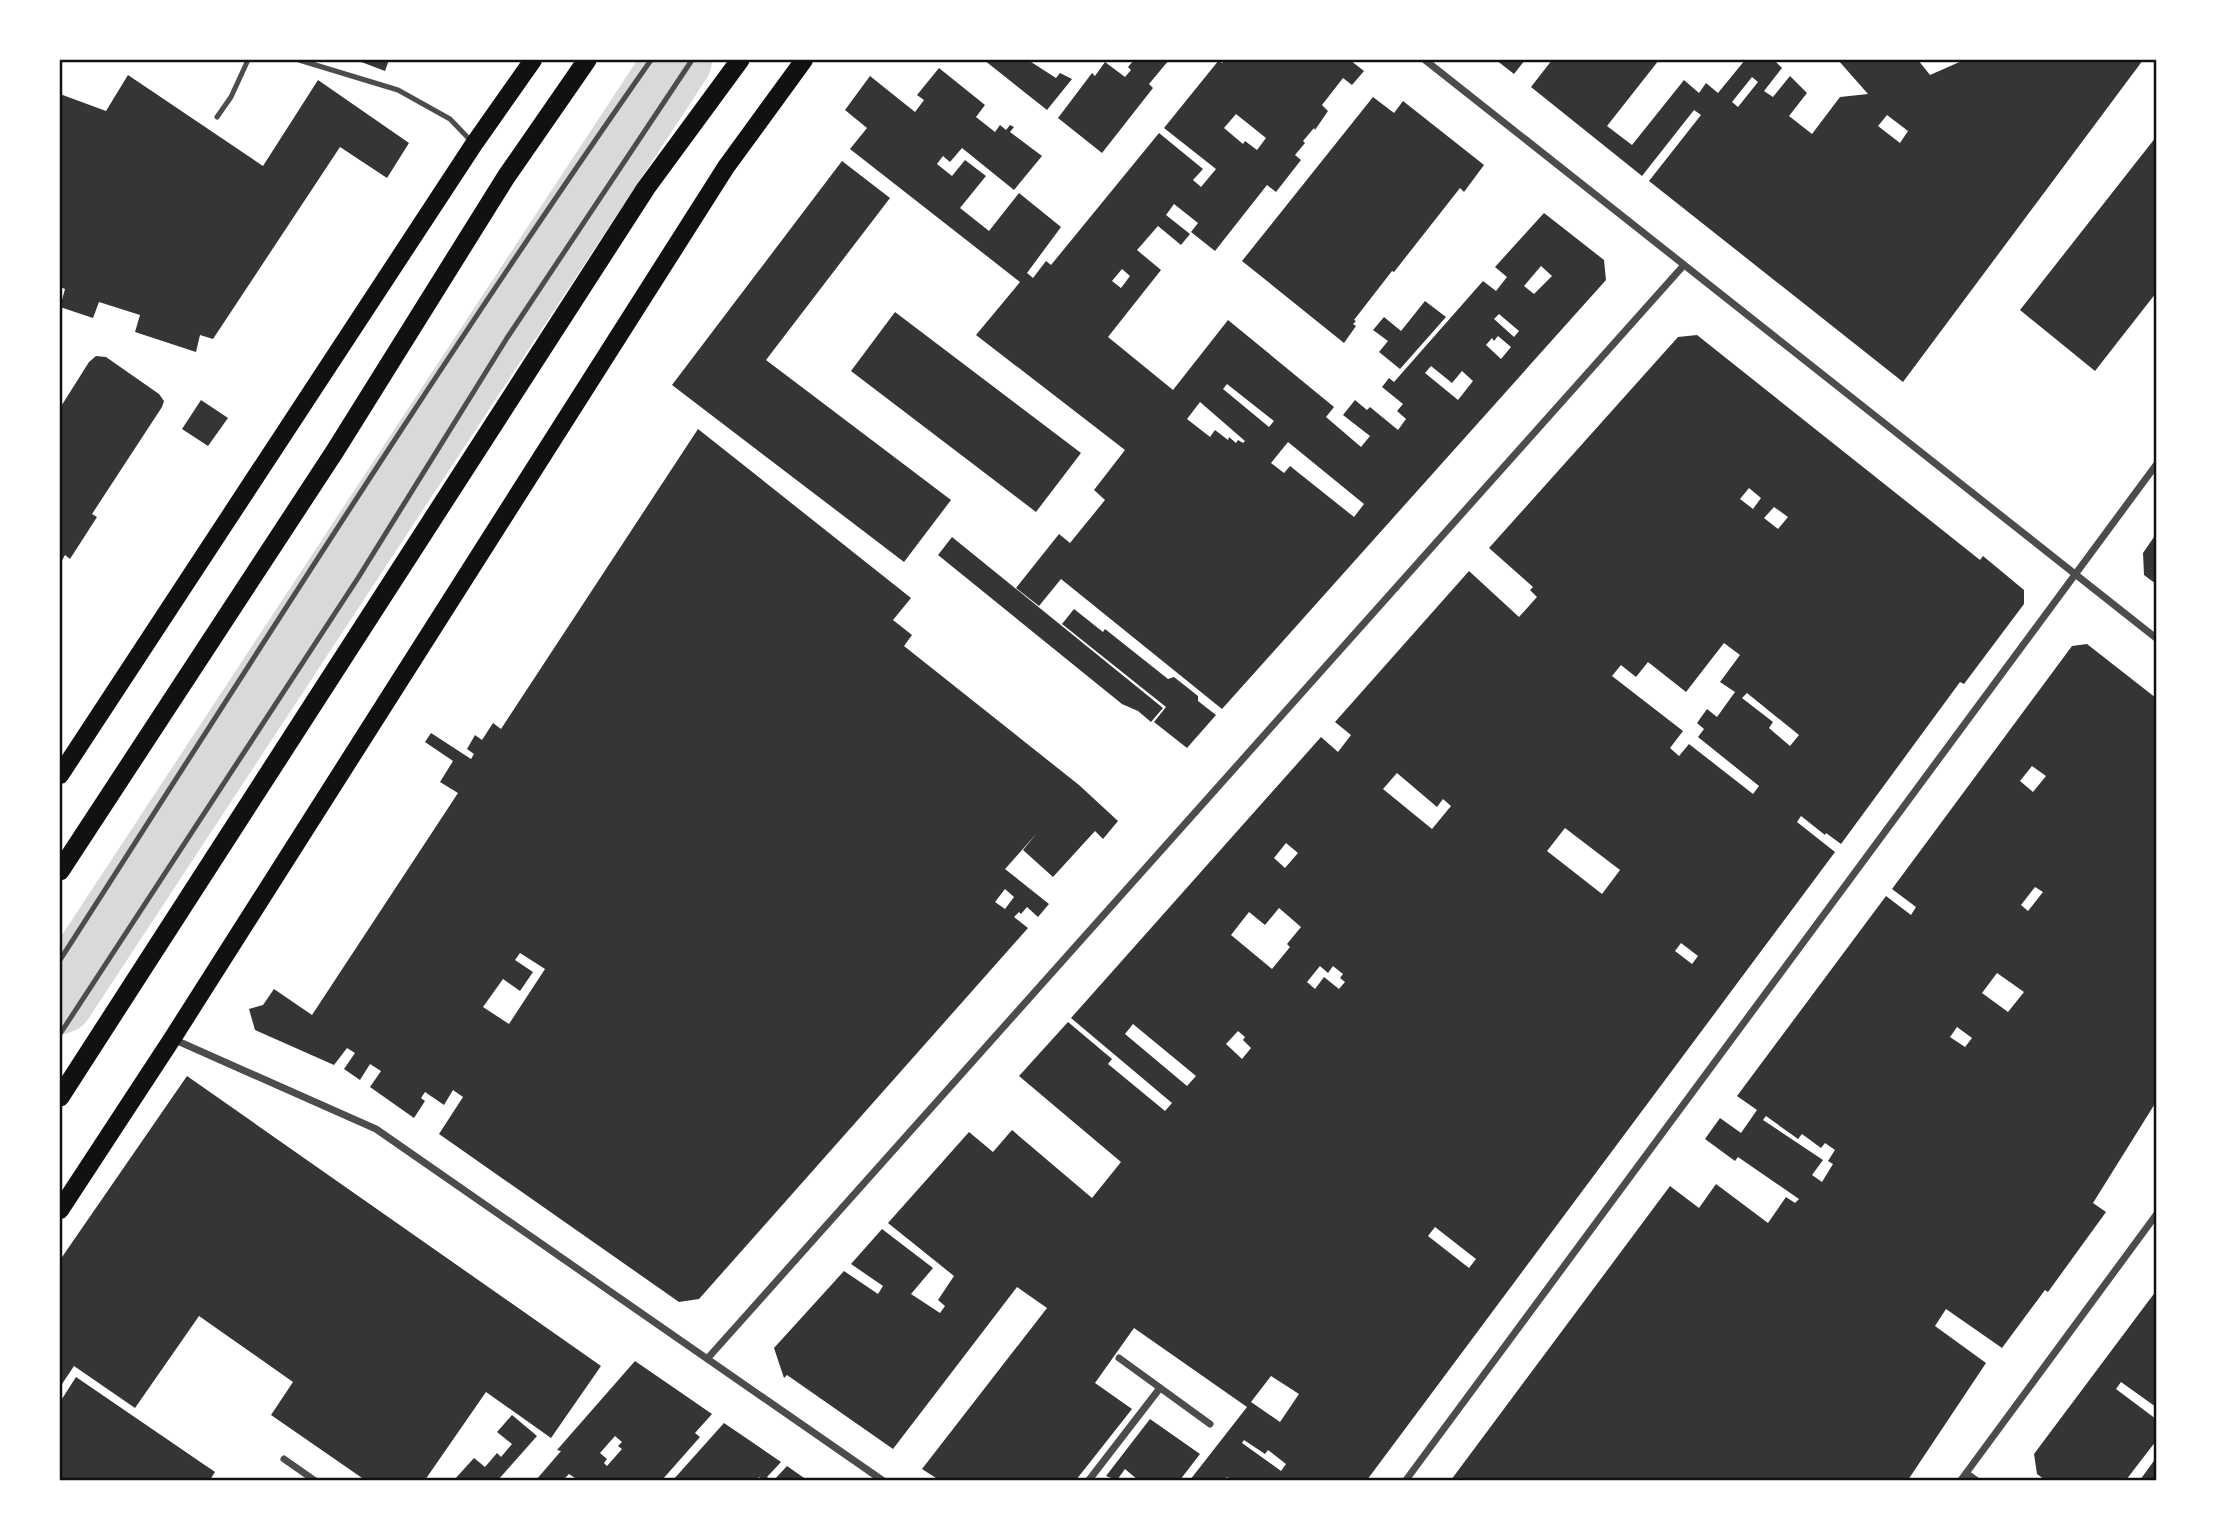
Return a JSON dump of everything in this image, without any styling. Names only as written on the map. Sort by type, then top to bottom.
[{"type":"highway","points":[[60,871],[335,452],[506,177],[587,60]]},
{"type":"highway","points":[[60,1097],[646,188],[740,60]]},
{"type":"main road","points":[[60,775],[474,144],[533,60]]},
{"type":"main road","points":[[60,1210],[172,1039],[726,167],[804,60]]},
{"type":"street","points":[[1424,60],[2157,638]]},
{"type":"street","points":[[707,1359],[1684,265]]},
{"type":"street","points":[[1406,1480],[2157,465]]},
{"type":"street","points":[[172,1039],[376,1129],[882,1480]]},
{"type":"street","points":[[1961,1480],[2157,1215]]},
{"type":"street","points":[[1119,1358],[1210,1424]]},
{"type":"street","points":[[1089,1480],[1160,1388]]},
{"type":"street","points":[[284,1459],[314,1480]]},
{"type":"street","points":[[1966,1473],[1976,1480]]},
{"type":"lane","points":[[218,117],[231,97],[248,60]]},
{"type":"lane","points":[[299,60],[398,90],[450,119],[474,144]]},
{"type":"lane","points":[[60,960],[378,464],[526,241],[651,60]]},
{"type":"lane","points":[[60,1034],[358,578],[507,338],[692,60]]},
{"type":"building","points":[[356,60],[389,60],[385,71]]},
{"type":"building","points":[[984,60],[1028,60],[1056,78],[1060,73],[1072,79],[1047,110]]},
{"type":"building","points":[[1134,60],[1169,60],[1149,84],[1153,88],[1102,153],[1058,118],[1092,73],[1095,76],[1105,62],[1125,77]]},
{"type":"building","points":[[1219,60],[1222,63],[1225,60],[1350,60],[1364,71],[1352,85],[1343,78],[1322,105],[1328,111],[1295,155],[1301,160],[1276,192],[1267,185],[1215,251],[1191,232],[1198,223],[1174,204],[1166,215],[1190,234],[1181,245],[1158,226],[1137,250],[1161,270],[1108,337],[1173,390],[1228,320],[1334,407],[1326,417],[1361,447],[1370,436],[1343,415],[1355,400],[1367,410],[1370,407],[1398,430],[1406,419],[1397,411],[1403,404],[1382,387],[1389,378],[1394,382],[1483,281],[1496,291],[1507,277],[1495,267],[1544,213],[1604,260],[1606,280],[1222,709],[1061,579],[1039,606],[1016,588],[1059,534],[1070,543],[1105,500],[1094,490],[1125,450],[976,335],[1020,282],[850,149],[867,128],[845,110],[870,76],[915,112],[924,100],[917,95],[939,68],[985,105],[976,117],[995,132],[1000,125],[1006,130],[1010,125],[1014,127],[1010,132],[1042,156],[1014,190],[962,148],[950,162],[943,156],[937,164],[952,176],[965,160],[986,176],[960,208],[989,231],[1019,193],[1061,227],[1027,273],[1033,278],[1046,261],[1051,265],[1159,133],[1203,169],[1193,180],[1201,187],[1216,169],[1164,128]],"holes":[[[1236,114],[1266,138],[1257,150],[1245,141],[1243,144],[1224,128]],[[1541,266],[1552,276],[1534,294],[1524,286]],[[1122,269],[1130,276],[1121,288],[1112,281]],[[1499,314],[1519,331],[1514,337],[1494,319]],[[1498,336],[1511,347],[1501,359],[1486,345],[1492,338],[1494,341]],[[1431,366],[1452,383],[1462,371],[1473,381],[1458,400],[1425,373]],[[1227,384],[1274,421],[1269,427],[1223,389]],[[1200,402],[1245,441],[1243,443],[1238,440],[1236,443],[1215,430],[1210,437],[1187,419]],[[1288,442],[1364,504],[1354,517],[1290,466],[1284,473],[1271,463]]]},
{"type":"building","points":[[1496,60],[1525,60],[1514,74]]},
{"type":"building","points":[[1552,60],[1659,60],[1607,126],[1632,145],[1684,80],[1699,93],[1706,83],[1718,93],[1745,60],[1774,60],[1782,68],[1764,91],[1773,97],[1790,76],[1807,93],[1789,116],[1812,134],[1840,97],[1868,94],[1838,60],[1918,60],[1930,75],[1964,60],[2143,60],[1903,382],[1649,181],[1701,115],[1694,110],[1642,176],[1531,87]],"holes":[[[1752,77],[1758,82],[1738,107],[1732,102]],[[1887,115],[1908,131],[1900,143],[1878,126]]]},
{"type":"building","points":[[128,75],[263,166],[318,80],[409,143],[387,178],[340,147],[213,339],[200,335],[196,352],[135,332],[140,315],[99,302],[93,318],[60,307],[65,289],[60,287],[60,94],[106,111]]},
{"type":"building","points":[[1373,97],[1394,113],[1403,101],[1484,165],[1464,192],[1460,188],[1394,272],[1392,271],[1354,320],[1356,321],[1353,324],[1356,326],[1344,343],[1242,261]]},
{"type":"building","points":[[2156,137],[2156,293],[2095,371],[2020,310]]},
{"type":"building","points":[[842,161],[890,198],[766,360],[951,500],[904,562],[672,385]]},
{"type":"building","points":[[1425,301],[1446,317],[1400,369],[1379,352],[1388,341],[1373,330],[1384,317],[1401,331]]},
{"type":"building","points":[[895,312],[1081,453],[1036,512],[851,371]]},
{"type":"building","points":[[1697,335],[1980,560],[1983,556],[2024,590],[2024,604],[1964,684],[1960,682],[1841,844],[1801,816],[1797,822],[1835,852],[1367,1480],[1232,1480],[1227,1477],[1225,1480],[1190,1480],[1247,1407],[1134,1328],[1095,1383],[1132,1409],[1076,1480],[939,1480],[922,1469],[1047,1308],[1017,1287],[893,1449],[787,1375],[784,1378],[774,1348],[844,1271],[878,1294],[883,1286],[851,1264],[882,1229],[933,1268],[911,1294],[940,1313],[945,1306],[938,1300],[954,1276],[888,1223],[969,1132],[993,1152],[1012,1130],[1092,1198],[1121,1162],[1019,1076],[1068,1022],[1112,1059],[1108,1064],[1165,1111],[1172,1103],[1071,1018],[1321,737],[1338,752],[1351,735],[1335,722],[1469,571],[1519,617],[1537,597],[1530,590],[1533,587],[1489,548],[1678,337]],"holes":[[[1749,488],[1761,498],[1753,509],[1740,499]],[[1774,507],[1788,517],[1778,529],[1764,518]],[[1724,643],[1740,655],[1720,682],[1735,692],[1717,717],[1707,709],[1697,723],[1704,729],[1698,737],[1759,786],[1753,794],[1689,744],[1679,756],[1670,748],[1683,731],[1612,676],[1621,665],[1636,677],[1648,662],[1686,692]],[[1747,693],[1799,735],[1790,746],[1769,728],[1773,722],[1742,698]],[[1397,773],[1437,807],[1443,799],[1451,806],[1432,829],[1383,789]],[[1565,828],[1620,870],[1602,894],[1547,851]],[[1286,843],[1298,853],[1285,868],[1274,858]],[[1279,908],[1301,927],[1287,944],[1290,947],[1272,969],[1231,935],[1249,912],[1265,925]],[[1681,943],[1698,956],[1692,964],[1675,951]],[[1320,966],[1328,973],[1333,966],[1343,974],[1340,978],[1345,982],[1339,989],[1324,977],[1315,989],[1307,982]],[[1133,1024],[1196,1076],[1187,1086],[1125,1034]],[[1238,1031],[1251,1048],[1242,1059],[1226,1044]],[[1435,1227],[1476,1259],[1469,1268],[1428,1236]],[[1271,1376],[1299,1394],[1280,1422],[1251,1402]],[[1244,1440],[1265,1454],[1268,1450],[1286,1464],[1281,1471],[1242,1443]]]},
{"type":"building","points":[[96,356],[106,357],[159,394],[164,401],[92,514],[97,517],[70,559],[65,555],[60,564],[60,408],[89,362]]},
{"type":"building","points":[[201,400],[228,418],[208,446],[182,429]]},
{"type":"building","points":[[698,429],[911,598],[893,620],[912,635],[904,646],[1079,785],[1118,821],[1103,839],[1095,831],[1053,877],[1023,850],[1037,833],[1005,869],[1049,904],[1038,917],[1027,907],[1014,917],[1028,928],[699,1299],[679,1302],[439,1134],[463,1097],[453,1090],[444,1105],[425,1092],[421,1098],[425,1101],[414,1118],[370,1087],[381,1071],[370,1064],[360,1080],[344,1069],[355,1053],[347,1048],[334,1065],[255,1030],[249,1009],[263,1005],[274,989],[312,1015],[458,793],[440,782],[453,761],[425,742],[431,733],[471,759],[474,754],[467,749],[475,735],[482,740],[493,723],[501,729]],"holes":[[[1005,889],[1014,897],[1005,909],[995,902]],[[520,953],[545,969],[509,1024],[483,1007],[503,979],[520,991],[533,972],[515,960]]]},
{"type":"building","points":[[2156,534],[2156,584],[2144,575],[2143,553]]},
{"type":"building","points":[[952,537],[1163,708],[1151,722],[1138,711],[1122,704],[938,555]]},
{"type":"building","points":[[1074,609],[1103,632],[1105,629],[1168,679],[1174,677],[1216,715],[1187,748],[1154,722],[1166,707],[1062,624]]},
{"type":"building","points":[[2087,644],[2156,698],[2156,1102],[2093,1203],[2106,1212],[2048,1292],[2045,1290],[2002,1348],[1946,1309],[1935,1326],[1986,1363],[1908,1480],[1451,1480],[1670,1186],[1699,1208],[1716,1184],[1768,1223],[1786,1197],[1795,1203],[1799,1199],[1738,1157],[1735,1161],[1705,1139],[1720,1118],[1741,1133],[1757,1110],[1737,1096],[1886,896],[1911,915],[1916,907],[1892,889],[2072,646]],"holes":[[[2032,766],[2046,776],[2033,792],[2020,781]],[[2035,887],[2043,892],[2028,911],[2021,905]],[[1997,973],[2024,992],[2008,1012],[1982,993]],[[1957,1027],[1972,1038],[1965,1047],[1950,1037]],[[1766,1116],[1798,1139],[1802,1134],[1821,1148],[1825,1143],[1835,1150],[1828,1161],[1833,1164],[1822,1182],[1812,1175],[1823,1160],[1763,1120]]]},
{"type":"building","points":[[187,1076],[601,1366],[551,1438],[486,1392],[425,1480],[365,1480],[271,1415],[293,1382],[199,1316],[135,1408],[74,1366],[60,1387],[60,1260]]},
{"type":"building","points":[[2156,1291],[2156,1407],[2121,1382],[2116,1389],[2156,1419],[2156,1441],[2126,1480],[2045,1480],[2037,1474],[2034,1454]]},
{"type":"building","points":[[635,1361],[712,1414],[695,1433],[700,1437],[662,1480],[578,1480],[569,1474],[563,1480],[536,1480],[561,1451],[557,1450]],"holes":[[[615,1436],[622,1442],[618,1446],[622,1449],[607,1466],[604,1463],[607,1459],[600,1453]]]},
{"type":"building","points":[[76,1377],[215,1472],[210,1480],[60,1480],[60,1402]]},
{"type":"building","points":[[512,1415],[537,1436],[498,1480],[454,1480],[474,1458],[485,1467],[497,1453],[501,1457],[512,1444],[497,1432]]},
{"type":"building","points":[[1150,1419],[1200,1454],[1180,1480],[1138,1480],[1125,1469],[1117,1480],[1106,1476]]},
{"type":"building","points":[[724,1423],[781,1462],[767,1477],[772,1480],[762,1480],[759,1477],[756,1480],[673,1480]]},
{"type":"building","points":[[2156,1458],[2156,1480],[2140,1480]]},
{"type":"building","points":[[787,1466],[807,1480],[774,1480]]},
{"type":"waterway","points":[[60,1000],[678,60]]}]
